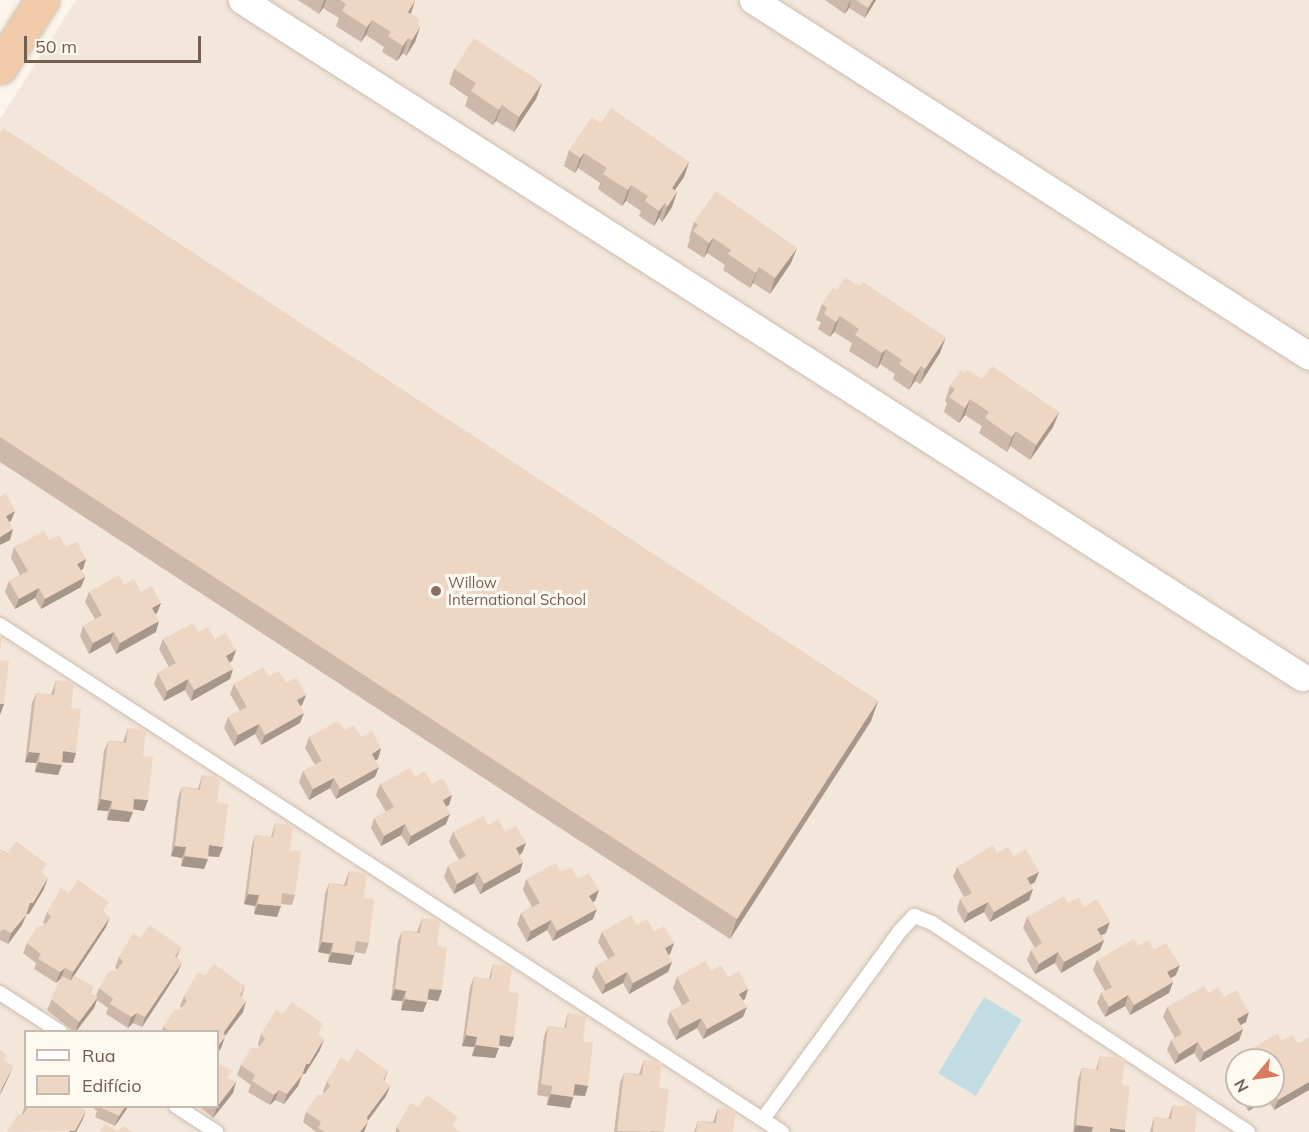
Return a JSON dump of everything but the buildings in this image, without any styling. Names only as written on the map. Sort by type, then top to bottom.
[{"type":"highway","points":[[0,67],[42,0]]},
{"type":"street","points":[[242,0],[1302,677]]},
{"type":"street","points":[[753,0],[1309,356]]},
{"type":"lane","points":[[0,624],[782,1132]]},
{"type":"lane","points":[[763,1119],[900,931],[914,916],[932,923],[1248,1132]]},
{"type":"lane","points":[[0,993],[57,1030]]},
{"type":"lane","points":[[178,1108],[216,1132]]},
{"type":"shaded area","points":[[76,0],[1309,0],[1309,1132],[0,1132],[0,119]]},
{"type":"water","points":[[984,997],[1022,1020],[976,1096],[938,1073]]},
{"type":"place","name":"Willow International School","points":[[436,591]]}]
